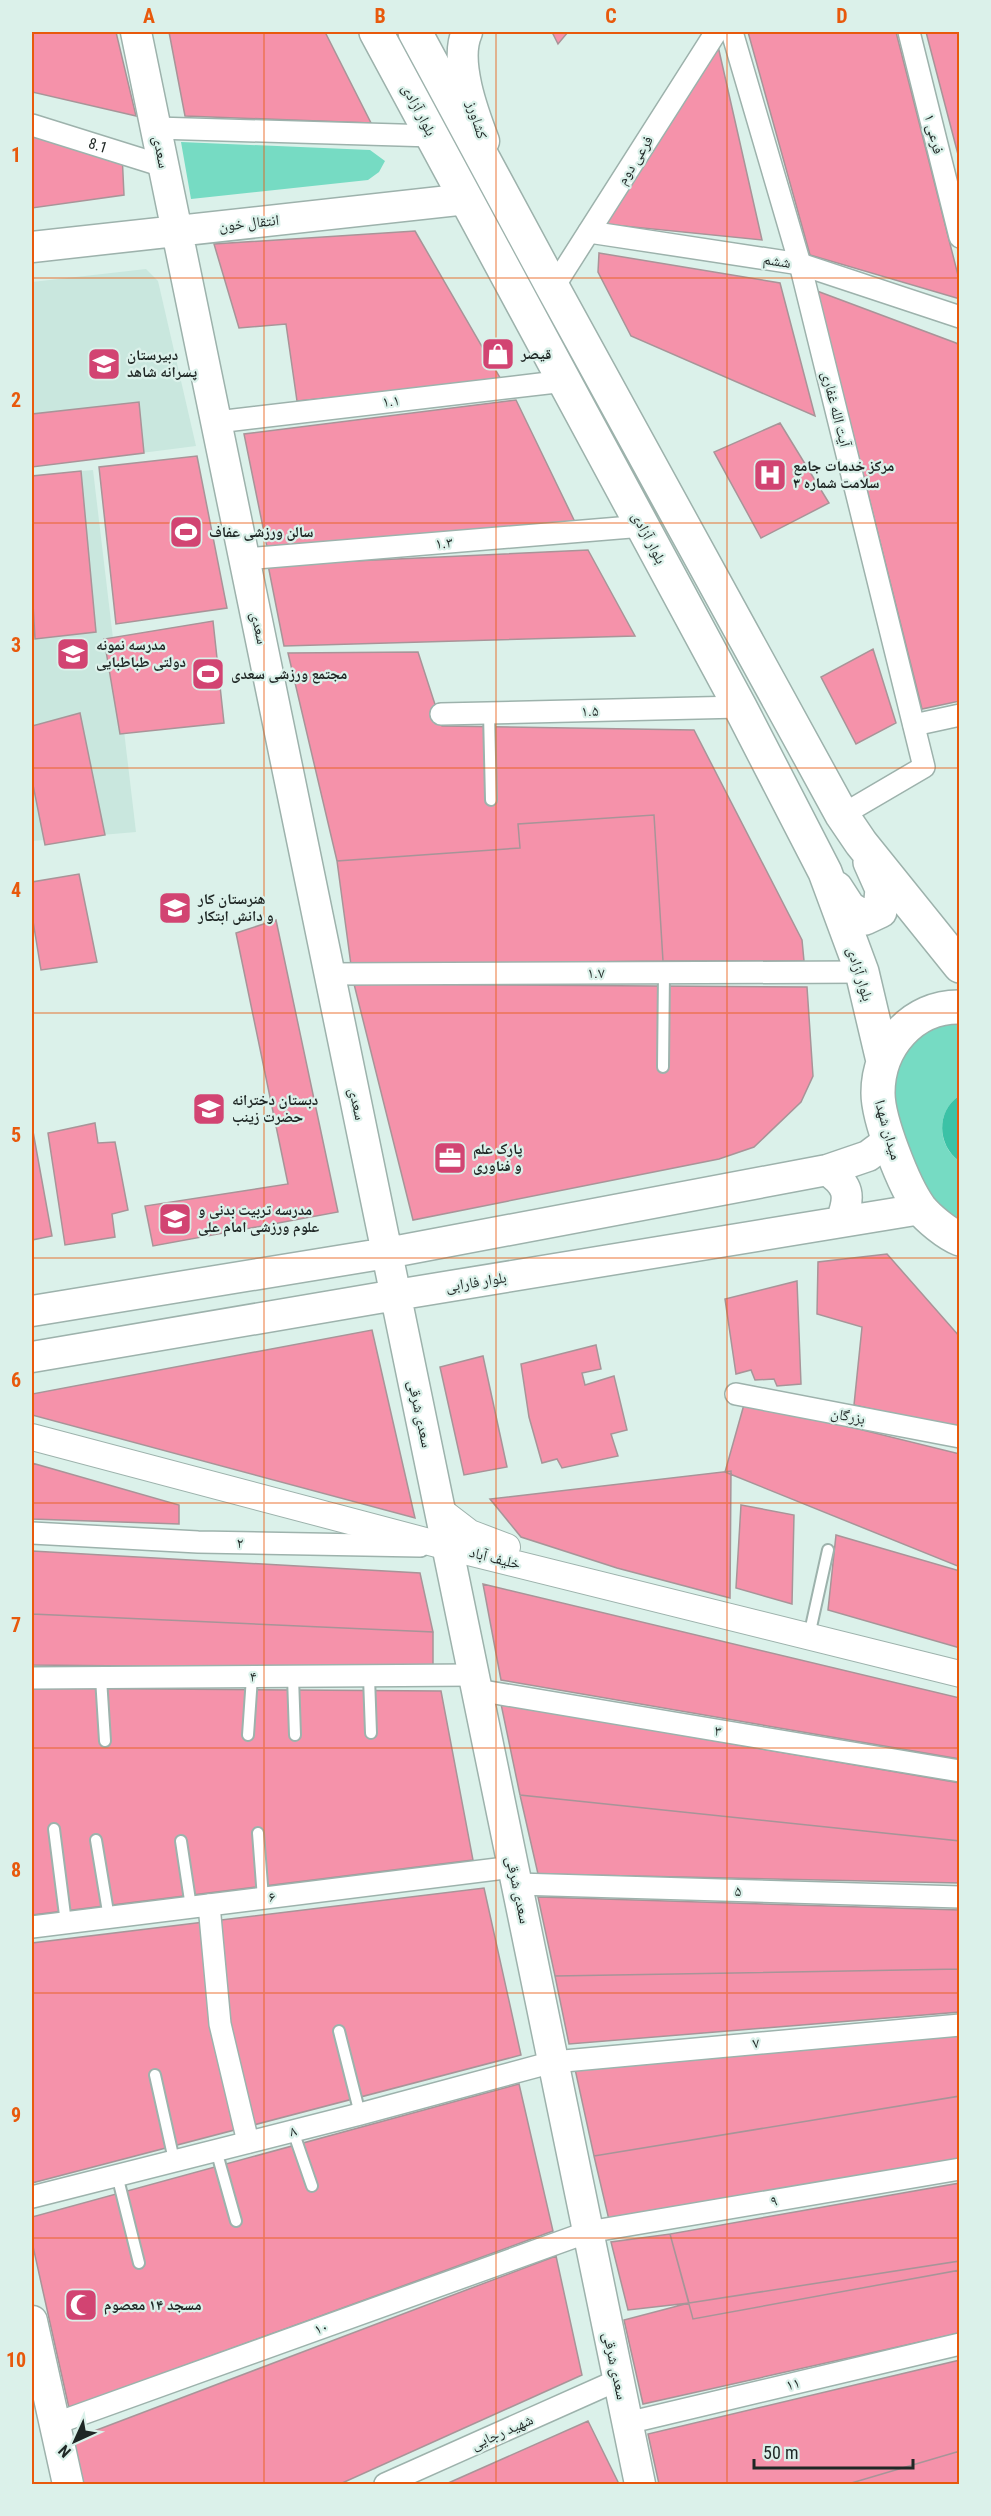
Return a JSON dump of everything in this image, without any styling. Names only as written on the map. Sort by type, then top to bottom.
[{"type":"main road","name":"سعدی","points":[[136,32],[396,1295]]},
{"type":"main road","name":"بلوار آزادی","points":[[376,32],[740,707],[825,872],[862,972],[883,1061]]},
{"type":"main road","points":[[389,32],[398,39],[426,35],[508,205],[842,814],[861,843],[960,966]]},
{"type":"main road","name":"کشاورز","points":[[467,32],[463,67],[472,107],[508,205]]},
{"type":"main road","name":"انتقال خون","points":[[32,247],[467,199]]},
{"type":"main road","points":[[825,872],[849,908],[865,918],[880,911],[882,889],[861,843]]},
{"type":"main road","name":"میدان شهدا","points":[[958,1241],[921,1209],[903,1177],[888,1141],[878,1094],[883,1061],[893,1041],[916,1019],[930,1011],[960,1007]]},
{"type":"main road","points":[[32,1311],[387,1253],[826,1170],[868,1156],[888,1141]]},
{"type":"main road","points":[[826,1170],[840,1179],[847,1194],[846,1208],[841,1221]]},
{"type":"main road","name":"بلوار فارابی","points":[[32,1357],[921,1209]]},
{"type":"main road","name":"سعدی شرقی","points":[[396,1295],[640,2484]]},
{"type":"main road","points":[[32,2321],[40,2398],[54,2424],[68,2484]]},
{"type":"street","name":"فرعی دوم","points":[[553,288],[716,32]]},
{"type":"street","name":"آیت الله غفاری","points":[[732,32],[800,264],[924,767],[842,814]]},
{"type":"street","name":"فرعی ۱","points":[[909,32],[960,237]]},
{"type":"street","name":"8.1","points":[[32,125],[163,166]]},
{"type":"street","points":[[156,128],[433,136]]},
{"type":"street","name":"ششم","points":[[589,232],[800,264],[960,317]]},
{"type":"street","name":"۱.۱","points":[[217,422],[565,381]]},
{"type":"street","name":"۱.۳","points":[[245,559],[643,526]]},
{"type":"street","name":"۱.۵","points":[[441,714],[740,707]]},
{"type":"street","points":[[914,725],[960,715]]},
{"type":"street","name":"۱.۷","points":[[330,974],[862,972]]},
{"type":"street","name":"بزرگان","points":[[736,1394],[960,1437]]},
{"type":"street","name":"خلیف آباد","points":[[32,1437],[448,1547],[960,1674]]},
{"type":"street","points":[[440,1510],[470,1533],[495,1544],[566,1565],[580,1579]]},
{"type":"street","name":"۲","points":[[32,1533],[198,1542],[448,1547]]},
{"type":"street","name":"۴","points":[[32,1678],[369,1677],[476,1683]]},
{"type":"street","name":"۳","points":[[476,1683],[960,1771]]},
{"type":"street","name":"۵","points":[[515,1876],[960,1897]]},
{"type":"street","name":"۶","points":[[32,1927],[263,1898],[515,1876]]},
{"type":"street","points":[[200,1906],[220,2024],[248,2142]]},
{"type":"street","name":"۷","points":[[553,2062],[960,2025]]},
{"type":"street","name":"۸","points":[[32,2196],[360,2114],[553,2062]]},
{"type":"street","name":"۹","points":[[588,2232],[960,2169]]},
{"type":"street","name":"۱۰","points":[[54,2424],[588,2232]]},
{"type":"street","name":"۱۱","points":[[627,2423],[960,2344]]},
{"type":"street","name":"شهید رجایی","points":[[385,2484],[618,2380]]},
{"type":"lane","points":[[489,713],[491,800]]},
{"type":"lane","points":[[663,1067],[664,973]]},
{"type":"lane","points":[[809,1636],[828,1550]]},
{"type":"lane","points":[[248,1735],[252,1677]]},
{"type":"lane","points":[[293,1677],[295,1735]]},
{"type":"lane","points":[[369,1677],[371,1732]]},
{"type":"lane","points":[[100,1678],[105,1741]]},
{"type":"lane","points":[[54,1829],[66,1923]]},
{"type":"lane","points":[[258,1833],[263,1898]]},
{"type":"lane","points":[[96,1840],[109,1918]]},
{"type":"lane","points":[[181,1841],[200,1906]]},
{"type":"lane","points":[[339,2031],[360,2114]]},
{"type":"lane","points":[[155,2075],[174,2160]]},
{"type":"lane","points":[[293,2131],[312,2186]]},
{"type":"lane","points":[[216,2150],[236,2221]]},
{"type":"lane","points":[[117,2175],[139,2263]]},
{"type":"shaded area","points":[[181,142],[370,150],[385,161],[379,172],[368,180],[191,199]]},
{"type":"shaded area","name":"دبیرستان پسرانه شاهد","points":[[146,269],[158,281],[196,446],[32,467],[32,282]]},
{"type":"shaded area","name":"مدرسه نمونه دولتی طباطبایی","points":[[93,470],[136,832],[32,841],[32,476]]},
{"type":"shaded area","points":[[959,1015],[959,1096],[946,1110],[942,1128],[946,1147],[959,1161],[959,1232],[927,1206],[885,1081],[915,1029]]},
{"type":"shaded area","points":[[959,1096],[959,1161],[946,1146],[942,1128],[946,1110]]},
{"type":"building","points":[[32,32],[116,32],[136,116],[32,92]]},
{"type":"building","points":[[169,32],[325,32],[371,123],[185,116]]},
{"type":"building","points":[[552,32],[568,32],[558,44]]},
{"type":"building","points":[[748,32],[896,32],[960,283],[960,299],[810,255]]},
{"type":"building","points":[[926,32],[960,32],[960,162]]},
{"type":"building","points":[[718,46],[762,240],[603,224]]},
{"type":"building","points":[[32,125],[122,153],[124,195],[32,208]]},
{"type":"building","points":[[415,231],[502,381],[297,401],[286,324],[239,328],[214,244]]},
{"type":"building","points":[[599,253],[780,283],[815,416],[631,336],[598,272]]},
{"type":"building","points":[[817,291],[960,346],[960,701],[922,709]]},
{"type":"building","points":[[516,400],[575,522],[267,547],[244,434]]},
{"type":"building","points":[[139,402],[144,453],[32,467],[32,414]]},
{"type":"building","points":[[780,423],[829,503],[761,538],[714,452]]},
{"type":"building","points":[[197,456],[227,608],[116,624],[99,467]]},
{"type":"building","points":[[81,471],[96,632],[35,639],[32,586],[32,476]]},
{"type":"building","points":[[588,550],[635,636],[284,646],[268,565]]},
{"type":"building","points":[[213,621],[224,723],[120,734],[104,639]]},
{"type":"building","points":[[873,649],[896,723],[856,744],[821,677]]},
{"type":"building","points":[[418,652],[442,726],[694,730],[802,940],[804,961],[663,961],[654,815],[518,824],[520,848],[337,861],[288,653]]},
{"type":"building","points":[[80,713],[105,835],[45,845],[32,780],[32,726]]},
{"type":"building","points":[[654,815],[663,961],[351,965],[337,861],[520,848],[518,824]]},
{"type":"building","points":[[79,874],[97,962],[41,970],[32,915],[32,882]]},
{"type":"building","points":[[276,920],[338,1212],[153,1246],[145,1206],[288,1184],[236,933]]},
{"type":"building","points":[[354,984],[807,987],[813,1076],[801,1102],[754,1147],[719,1159],[413,1220]]},
{"type":"building","points":[[95,1123],[98,1143],[115,1142],[128,1210],[112,1214],[115,1237],[65,1245],[48,1133]]},
{"type":"building","points":[[32,1126],[52,1236],[32,1240]]},
{"type":"building","points":[[887,1254],[960,1337],[960,1429],[854,1405],[862,1327],[817,1314],[818,1262]]},
{"type":"building","points":[[797,1281],[801,1384],[777,1386],[774,1379],[755,1380],[751,1370],[736,1374],[725,1299]]},
{"type":"building","points":[[372,1330],[415,1518],[32,1415],[32,1394]]},
{"type":"building","points":[[596,1345],[601,1369],[582,1373],[585,1385],[614,1376],[627,1430],[611,1434],[618,1456],[562,1468],[557,1459],[542,1463],[529,1417],[521,1364]]},
{"type":"building","points":[[483,1356],[507,1467],[464,1475],[440,1367]]},
{"type":"building","points":[[745,1401],[960,1454],[960,1567],[725,1472]]},
{"type":"building","points":[[32,1463],[179,1505],[179,1524],[32,1519]]},
{"type":"building","points":[[731,1471],[730,1598],[617,1568],[521,1537],[490,1499]]},
{"type":"building","points":[[741,1505],[794,1515],[792,1604],[736,1588]]},
{"type":"building","points":[[836,1535],[960,1571],[960,1648],[828,1610]]},
{"type":"building","points":[[32,1551],[420,1573],[433,1632],[32,1614]]},
{"type":"building","points":[[483,1584],[960,1698],[960,1759],[501,1680]]},
{"type":"building","points":[[32,1614],[433,1632],[433,1669],[32,1665]]},
{"type":"building","points":[[32,1688],[441,1691],[473,1860],[32,1915]]},
{"type":"building","points":[[501,1704],[960,1783],[960,1841],[520,1795]]},
{"type":"building","points":[[520,1795],[960,1841],[960,1883],[538,1874]]},
{"type":"building","points":[[484,1888],[521,2055],[32,2183],[32,1943]]},
{"type":"building","points":[[538,1897],[960,1910],[960,1969],[555,1976]]},
{"type":"building","points":[[960,1969],[960,2012],[569,2044],[555,1976]]},
{"type":"building","points":[[960,2035],[960,2096],[594,2156],[575,2069]]},
{"type":"building","points":[[519,2084],[553,2231],[69,2408],[32,2242],[32,2217]]},
{"type":"building","points":[[960,2096],[960,2160],[609,2220],[594,2156]]},
{"type":"building","points":[[960,2183],[960,2270],[693,2319],[670,2234]]},
{"type":"building","points":[[670,2234],[689,2303],[628,2310],[611,2242]]},
{"type":"building","points":[[556,2256],[582,2375],[340,2484],[83,2484],[73,2439]]},
{"type":"building","points":[[960,2261],[960,2333],[643,2404],[624,2320],[689,2303]]},
{"type":"building","points":[[960,2360],[960,2451],[848,2484],[659,2484],[648,2434]]},
{"type":"building","points":[[588,2421],[619,2484],[446,2484]]},
{"type":"building","points":[[960,2451],[960,2484],[848,2484]]},
{"type":"place","name":"قیصر","points":[[498,354]]},
{"type":"place","name":"دبیرستان پسرانه شاهد","points":[[104,364]]},
{"type":"place","name":"مرکز خدمات جامع سلامت شماره ۳","points":[[770,475]]},
{"type":"place","name":"سالن ورزشی عفاف","points":[[186,532]]},
{"type":"place","name":"مدرسه نمونه دولتی طباطبایی","points":[[73,654]]},
{"type":"place","name":"مجتمع ورزشی سعدی","points":[[208,674]]},
{"type":"place","name":"هنرستان کار و دانش ابتکار","points":[[175,908]]},
{"type":"place","name":"دبستان دخترانه حضرت زینب","points":[[209,1109]]},
{"type":"place","name":"پارک علم و فناوری","points":[[450,1158]]},
{"type":"place","name":"مدرسه تربیت بدنی و علوم ورزشی امام علی","points":[[175,1219]]},
{"type":"place","name":"مسجد ۱۴ معصوم","points":[[81,2305]]}]
